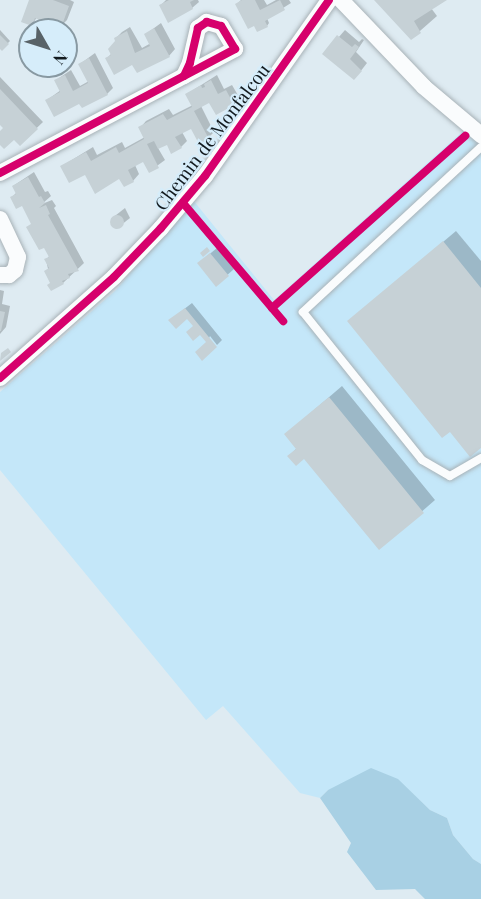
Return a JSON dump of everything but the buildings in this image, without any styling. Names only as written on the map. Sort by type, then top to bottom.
[{"type":"street","name":"Chemin de Monfalcou","points":[[0,378],[114,277],[169,220],[205,176],[329,0]]},
{"type":"street","points":[[340,0],[418,81],[481,135]]},
{"type":"street","points":[[0,173],[184,76]]},
{"type":"street","points":[[0,219],[15,246],[18,257],[15,270],[9,275],[0,275]]},
{"type":"lane","points":[[481,147],[303,312],[422,460],[450,476],[481,458]]},
{"type":"shaded area","points":[[463,131],[481,139],[481,864],[473,859],[453,835],[447,818],[430,810],[397,779],[328,790],[320,798],[300,793],[223,706],[206,720],[0,470],[0,392],[116,290],[193,200],[274,300]]},
{"type":"shaded area","points":[[371,768],[398,779],[430,810],[447,818],[453,835],[473,859],[481,864],[481,899],[425,899],[415,889],[376,890],[347,852],[351,843],[320,798],[328,790]]},
{"type":"cycle path","points":[[0,378],[114,277],[161,228],[205,176],[329,0]]},
{"type":"cycle path","points":[[0,173],[184,76],[235,49],[221,26],[207,22],[198,28],[190,63],[184,76]]},
{"type":"cycle path","points":[[272,308],[465,136]]},
{"type":"cycle path","points":[[183,203],[283,321]]}]
